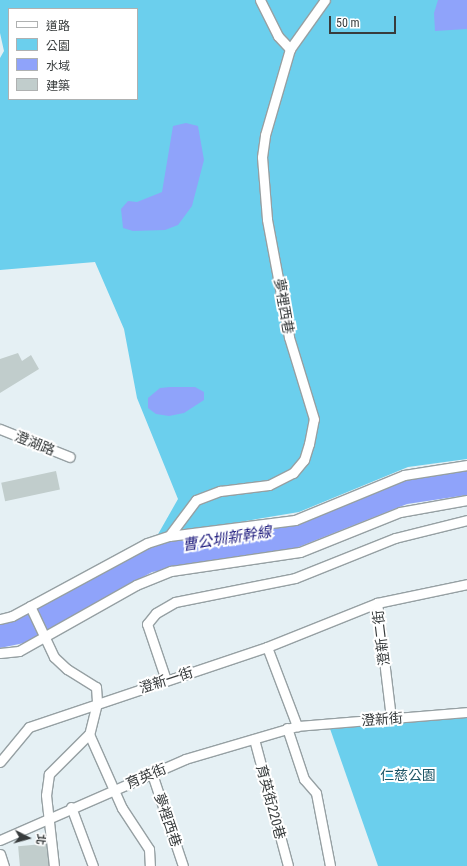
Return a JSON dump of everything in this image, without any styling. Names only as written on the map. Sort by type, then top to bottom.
[{"type":"street","points":[[260,0],[278,36],[290,49]]},
{"type":"street","name":"夢裡西巷","points":[[169,536],[196,500],[220,491],[269,485],[293,474],[304,460],[309,444],[314,419],[289,337],[267,219],[262,157],[265,135],[290,49],[325,0]]},
{"type":"street","name":"澄湖路","points":[[0,429],[70,457]]},
{"type":"street","points":[[0,619],[30,606],[147,543],[169,536],[295,520],[404,475],[467,465]]},
{"type":"street","points":[[0,653],[19,651],[136,585],[171,571],[300,552],[400,512],[467,500]]},
{"type":"street","points":[[166,680],[147,624],[156,613],[175,602],[295,578],[395,538],[467,520]]},
{"type":"street","name":"澄新二街","points":[[391,718],[377,603],[467,583]]},
{"type":"street","name":"澄新一街","points":[[0,762],[29,727],[267,647],[377,603]]},
{"type":"street","points":[[30,606],[46,637],[54,657],[67,669],[96,687],[97,703],[89,734],[49,774],[46,795],[54,866]]},
{"type":"street","points":[[267,647],[297,726]]},
{"type":"street","name":"澄新街","points":[[297,726],[467,712]]},
{"type":"street","name":"育英街","points":[[0,840],[49,816],[185,759],[297,726]]},
{"type":"street","points":[[288,728],[304,779],[316,794],[330,866]]},
{"type":"street","name":"夢裡西巷","points":[[89,734],[114,789],[149,849],[150,866]]},
{"type":"street","name":"育英街220巷","points":[[254,738],[288,866]]},
{"type":"street","name":"夢裡西巷","points":[[152,774],[184,866]]},
{"type":"street","points":[[71,807],[93,866]]},
{"type":"street","points":[[0,854],[4,866]]},
{"type":"green space","points":[[0,0],[467,0],[467,459],[408,467],[299,512],[157,536],[178,499],[137,398],[124,329],[95,262],[0,270],[0,58],[4,51],[0,33]]},
{"type":"green space","name":"仁慈公園","points":[[467,711],[467,866],[378,866],[328,723]]},
{"type":"water","points":[[438,0],[467,0],[467,29],[435,31],[434,13]]},
{"type":"water","points":[[186,123],[198,126],[204,160],[192,206],[178,225],[165,230],[133,231],[123,228],[121,209],[128,201],[137,202],[162,192],[173,126]]},
{"type":"water","points":[[195,387],[204,392],[204,400],[184,413],[169,416],[156,414],[148,408],[148,398],[160,388]]},
{"type":"water","name":"曹公圳新幹線","points":[[467,466],[467,495],[407,504],[291,550],[152,572],[24,643],[0,648],[0,620],[145,546],[171,539],[288,525],[404,477]]},
{"type":"building","points":[[18,353],[22,361],[31,355],[39,369],[0,393],[0,359]]},
{"type":"building","points":[[56,471],[60,490],[5,501],[1,483]]},
{"type":"building","points":[[54,843],[56,866],[20,866],[18,846]]}]
